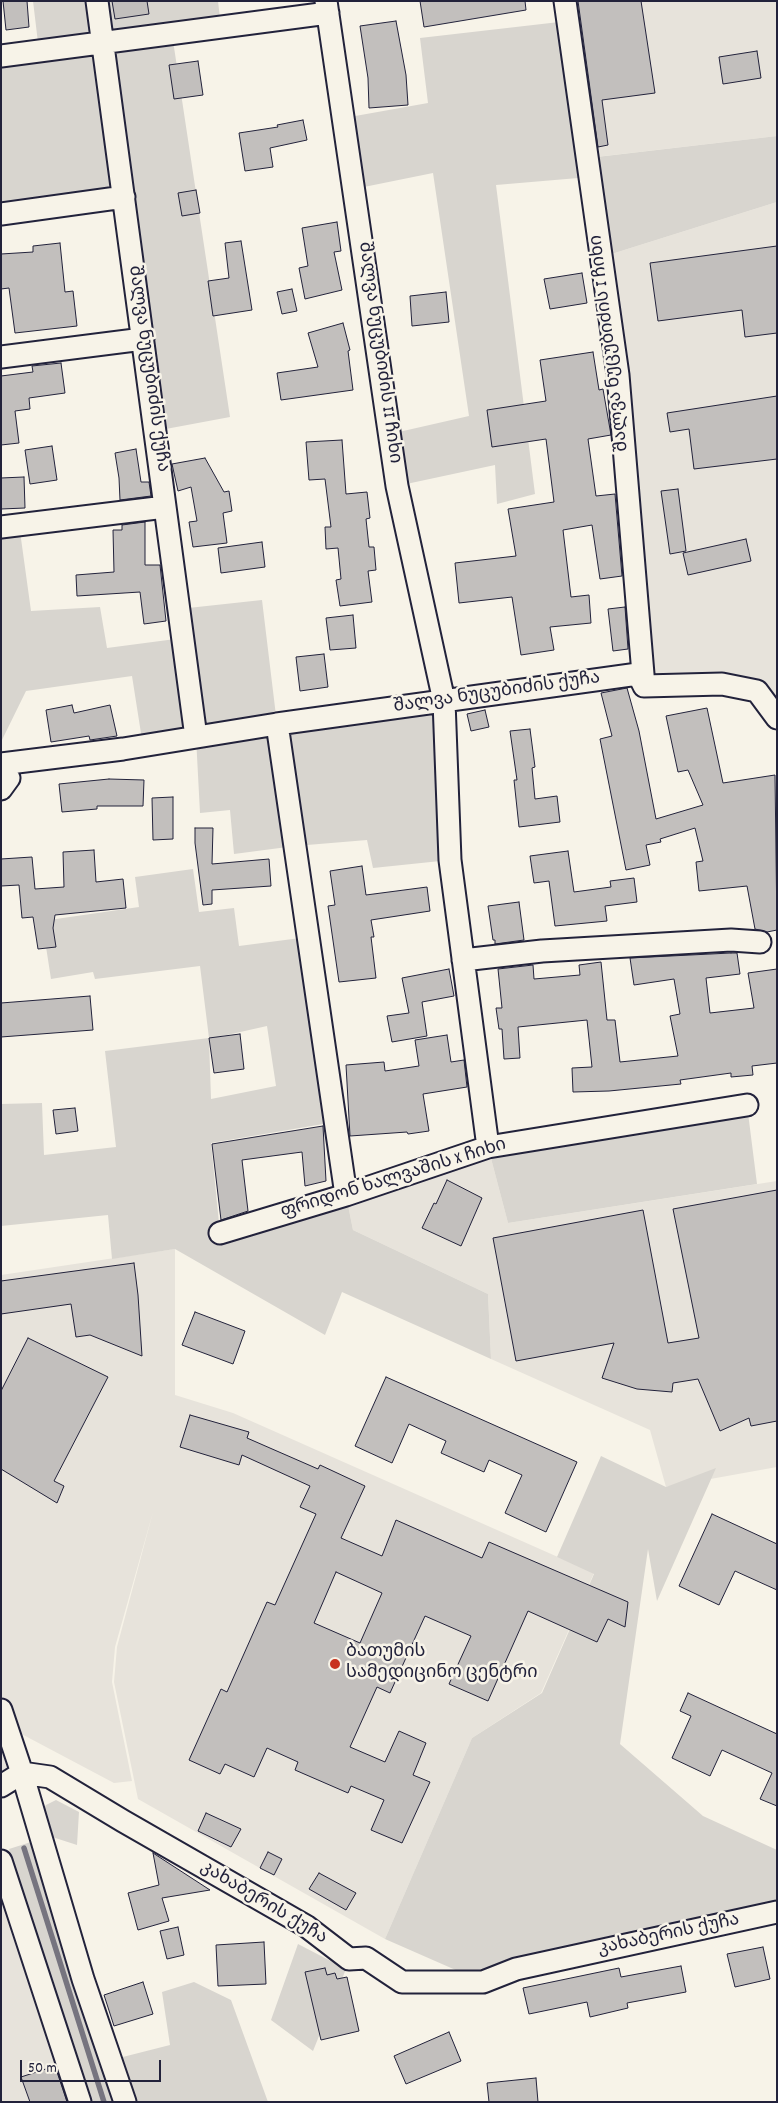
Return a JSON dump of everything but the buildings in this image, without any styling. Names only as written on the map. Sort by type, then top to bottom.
[{"type":"street","name":"შალვა ნუცუბიძის ქუჩა","points":[[97,1],[196,736]]},
{"type":"street","name":"შალვა ნუცუბიძის I ჩიხი","points":[[565,1],[618,375],[644,686]]},
{"type":"street","points":[[1,56],[327,7]]},
{"type":"street","name":"შალვა ნუცუბიძის II ჩიხი","points":[[327,7],[397,486],[444,701],[450,860],[488,1147]]},
{"type":"street","points":[[1,214],[124,196]]},
{"type":"street","points":[[1,357],[143,339]]},
{"type":"street","points":[[1,527],[166,507]]},
{"type":"street","name":"შალვა ნუცუბიძის ქუჩა","points":[[1,764],[123,749],[277,724],[638,674],[644,686]]},
{"type":"street","points":[[644,686],[722,684],[757,691],[777,718]]},
{"type":"street","points":[[277,724],[346,1195]]},
{"type":"street","points":[[1,773],[9,778],[1,790]]},
{"type":"street","points":[[463,960],[552,950],[731,940],[760,942]]},
{"type":"street","name":"ფრიდონ ხალვაშის X ჩიხი","points":[[220,1233],[346,1195],[488,1147],[747,1105]]},
{"type":"street","points":[[1,1710],[22,1773],[83,1979],[125,2102]]},
{"type":"street","points":[[1,1786],[22,1773]]},
{"type":"street","name":"კახაბერის ქუჩა","points":[[22,1773],[50,1777],[123,1822],[306,1926],[348,1959],[366,1958],[402,1982],[483,1982],[516,1969],[777,1912]]},
{"type":"street","points":[[1,1861],[80,2102]]},
{"type":"shaded area","points":[[33,1],[218,1],[221,27],[172,34],[230,417],[155,431],[124,197],[1,214],[1,56],[39,51]]},
{"type":"shaded area","points":[[565,1],[777,1],[777,136],[587,158]]},
{"type":"shaded area","points":[[568,21],[588,158],[777,136],[777,202],[602,257],[590,177],[496,185],[535,494],[497,504],[495,465],[397,486],[390,434],[469,416],[433,173],[354,189],[344,118],[428,103],[420,38]]},
{"type":"shaded area","points":[[777,202],[777,718],[757,691],[644,686],[602,257]]},
{"type":"shaded area","points":[[19,524],[31,611],[100,607],[107,648],[183,638],[179,609],[262,600],[277,724],[444,701],[450,860],[373,868],[367,840],[295,846],[234,854],[230,810],[200,813],[196,737],[143,746],[132,676],[26,691],[1,742],[1,527]]},
{"type":"shaded area","points":[[193,869],[199,912],[234,908],[239,946],[308,937],[335,1122],[211,1143],[220,1233],[346,1195],[353,1230],[488,1294],[491,1359],[342,1292],[325,1335],[175,1249],[112,1259],[108,1215],[1,1226],[1,1104],[42,1103],[44,1155],[116,1147],[105,1051],[209,1038],[200,966],[95,979],[93,972],[51,979],[42,921],[139,907],[135,877]],"holes":[[[267,1026],[276,1086],[211,1099],[209,1039]]]},
{"type":"shaded area","points":[[747,1105],[757,1184],[508,1223],[488,1147]]},
{"type":"shaded area","points":[[488,1147],[508,1223],[777,1181],[777,1467],[666,1487],[650,1430],[491,1359],[488,1294],[353,1230],[346,1195]]},
{"type":"shaded area","name":"ბათუმის სამედიცინო ცენტრი","points":[[175,1249],[175,1395],[233,1413],[594,1573],[541,1693],[472,1738],[385,1939],[138,1799],[114,1682],[117,1647],[153,1512],[115,1647],[112,1682],[132,1781],[114,1783],[14,1730],[1,1699],[1,1275]]},
{"type":"shaded area","points":[[601,1456],[666,1487],[716,1468],[657,1601],[648,1549],[620,1744],[703,1816],[777,1850],[777,1912],[483,1982],[385,1939],[472,1738],[542,1693],[594,1574],[557,1557]]},
{"type":"shaded area","points":[[1,1717],[19,1771],[1,1782]]},
{"type":"shaded area","points":[[56,1800],[79,1812],[77,1845],[43,1834],[41,1812],[46,1805]]},
{"type":"shaded area","points":[[31,1842],[117,2102],[93,2102],[9,1849]]},
{"type":"shaded area","points":[[1,1867],[77,2102],[1,2102]]},
{"type":"shaded area","points":[[298,1944],[346,1969],[313,2051],[271,2020]]},
{"type":"shaded area","points":[[194,1982],[231,2000],[268,2102],[125,2102],[111,2060],[170,2045],[162,1992]]},
{"type":"waterway","points":[[24,1848],[104,2102]]},
{"type":"place","name":"ბათუმის სამედიცინო ცენტრი","points":[[335,1664]]}]
